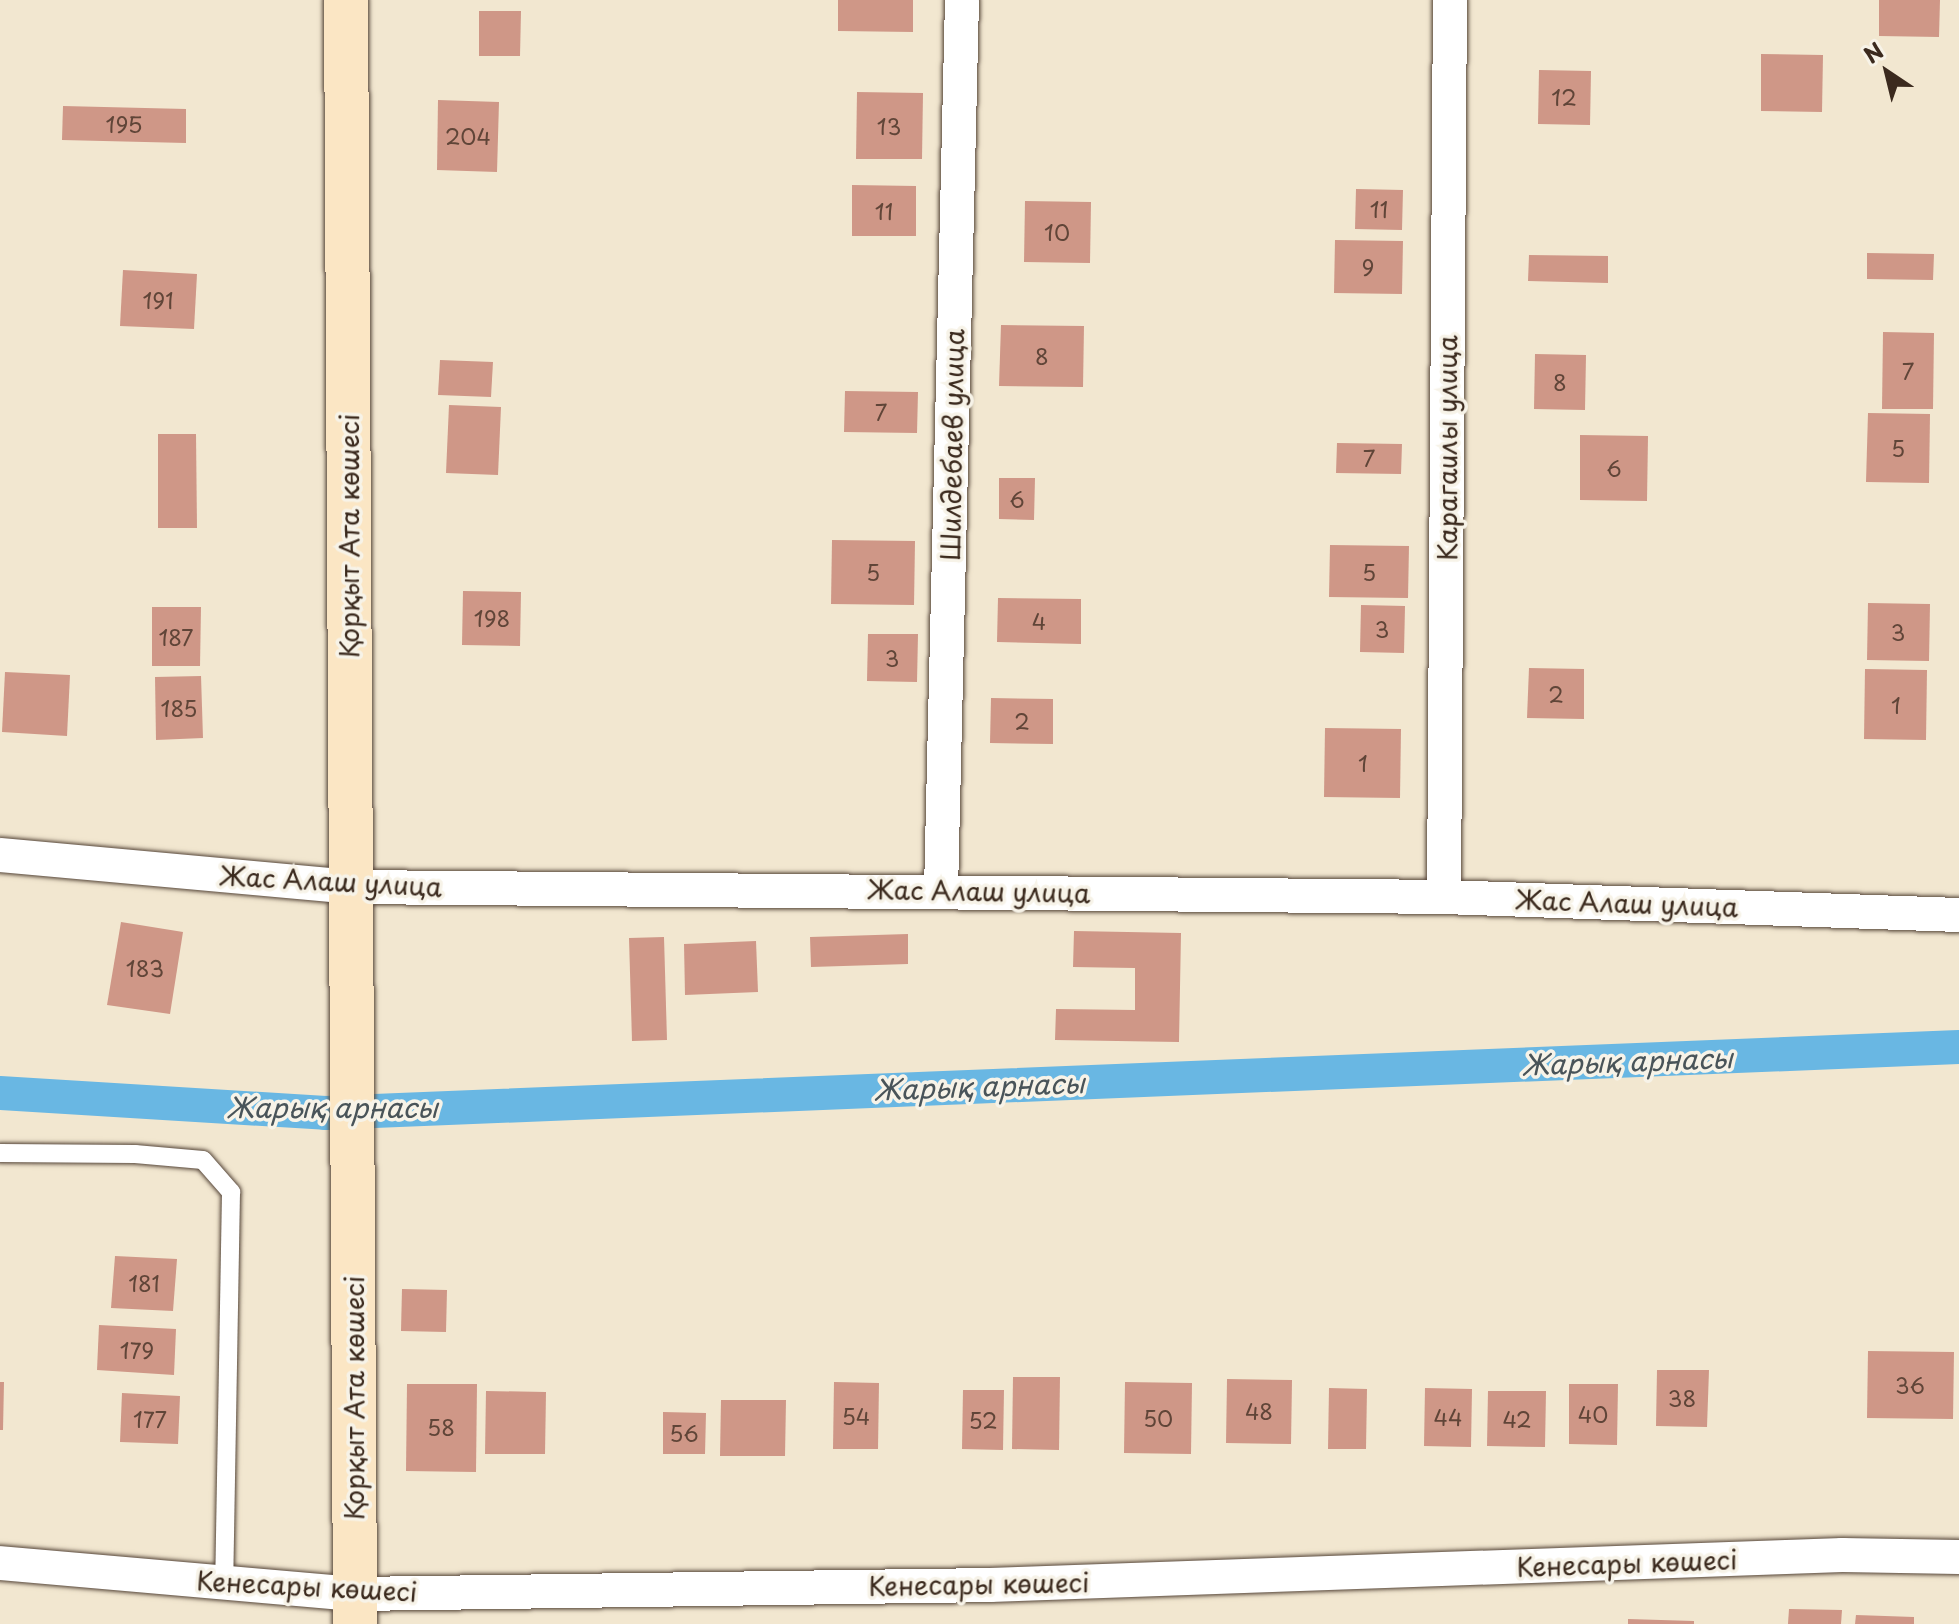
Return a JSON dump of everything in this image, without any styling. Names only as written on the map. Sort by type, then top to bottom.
[{"type":"main road","name":"Қорқыт Ата көшесі","points":[[346,0],[355,1609]]},
{"type":"street","name":"Шилдебаев улица","points":[[941,891],[962,0]]},
{"type":"street","name":"Карагаилы улица","points":[[1444,897],[1450,0]]},
{"type":"street","name":"Жас Алаш улица","points":[[0,855],[351,887],[1444,897],[1959,915]]},
{"type":"street","name":"Кенесары көшесі","points":[[0,1563],[224,1582],[355,1609],[1842,1555],[1959,1557]]},
{"type":"lane","points":[[0,1153],[135,1154],[203,1160],[231,1192],[224,1582]]},
{"type":"building","points":[[838,0],[913,0],[913,32],[838,31]]},
{"type":"building","points":[[1879,0],[1940,0],[1939,37],[1879,36]]},
{"type":"building","points":[[479,11],[521,11],[520,56],[479,56]]},
{"type":"building","points":[[1761,54],[1823,55],[1822,112],[1761,111]]},
{"type":"building","points":[[1539,70],[1591,71],[1590,125],[1538,124]]},
{"type":"building","points":[[857,92],[923,93],[922,159],[856,159]]},
{"type":"building","points":[[438,100],[499,102],[497,172],[437,170]]},
{"type":"building","points":[[63,106],[186,109],[186,143],[62,140]]},
{"type":"building","points":[[852,185],[916,186],[916,236],[852,236]]},
{"type":"building","points":[[1356,189],[1403,190],[1402,230],[1355,229]]},
{"type":"building","points":[[1025,201],[1091,202],[1090,263],[1024,262]]},
{"type":"building","points":[[1335,240],[1403,241],[1402,294],[1334,293]]},
{"type":"building","points":[[1867,253],[1934,254],[1933,280],[1867,279]]},
{"type":"building","points":[[1529,255],[1608,256],[1608,283],[1528,281]]},
{"type":"building","points":[[123,270],[197,274],[194,329],[120,326]]},
{"type":"building","points":[[1001,325],[1084,326],[1083,387],[999,386]]},
{"type":"building","points":[[1883,332],[1934,333],[1933,409],[1882,409]]},
{"type":"building","points":[[1535,354],[1586,355],[1585,410],[1534,409]]},
{"type":"building","points":[[440,360],[493,362],[491,397],[438,395]]},
{"type":"building","points":[[845,391],[918,392],[917,433],[844,432]]},
{"type":"building","points":[[449,405],[501,407],[498,475],[446,473]]},
{"type":"building","points":[[1868,413],[1930,414],[1929,483],[1866,482]]},
{"type":"building","points":[[158,434],[196,434],[197,528],[158,528]]},
{"type":"building","points":[[1580,435],[1648,436],[1647,501],[1580,500]]},
{"type":"building","points":[[1337,443],[1402,444],[1401,474],[1336,473]]},
{"type":"building","points":[[999,478],[1035,478],[1034,520],[999,519]]},
{"type":"building","points":[[832,540],[915,541],[914,605],[831,604]]},
{"type":"building","points":[[1330,545],[1409,546],[1408,598],[1329,597]]},
{"type":"building","points":[[463,591],[521,592],[520,646],[462,645]]},
{"type":"building","points":[[998,598],[1081,599],[1081,644],[997,642]]},
{"type":"building","points":[[1868,603],[1930,604],[1929,661],[1867,660]]},
{"type":"building","points":[[1361,605],[1405,606],[1404,653],[1360,652]]},
{"type":"building","points":[[152,607],[201,607],[200,666],[152,666]]},
{"type":"building","points":[[868,634],[918,634],[917,682],[867,681]]},
{"type":"building","points":[[1529,668],[1584,669],[1584,719],[1527,718]]},
{"type":"building","points":[[1865,669],[1927,670],[1926,740],[1864,739]]},
{"type":"building","points":[[5,672],[70,675],[67,736],[2,732]]},
{"type":"building","points":[[201,676],[203,738],[156,740],[155,677]]},
{"type":"building","points":[[991,698],[1053,699],[1053,744],[990,743]]},
{"type":"building","points":[[1325,728],[1401,729],[1400,798],[1324,797]]},
{"type":"building","points":[[121,922],[183,932],[170,1014],[107,1005]]},
{"type":"building","points":[[1074,931],[1181,933],[1179,1042],[1055,1040],[1056,1009],[1135,1010],[1135,968],[1073,967]]},
{"type":"building","points":[[908,934],[908,964],[811,967],[810,937]]},
{"type":"building","points":[[664,937],[667,1040],[632,1041],[629,938]]},
{"type":"building","points":[[756,941],[758,992],[685,995],[684,944]]},
{"type":"building","points":[[115,1256],[177,1259],[173,1311],[111,1308]]},
{"type":"building","points":[[402,1289],[447,1290],[446,1332],[401,1331]]},
{"type":"building","points":[[99,1325],[176,1329],[174,1375],[97,1370]]},
{"type":"building","points":[[1868,1351],[1954,1352],[1953,1419],[1867,1418]]},
{"type":"building","points":[[1657,1370],[1709,1370],[1707,1427],[1656,1426]]},
{"type":"building","points":[[1013,1377],[1060,1377],[1059,1450],[1012,1449]]},
{"type":"building","points":[[1227,1379],[1292,1380],[1291,1444],[1226,1443]]},
{"type":"building","points":[[0,1382],[4,1382],[3,1430],[0,1430]]},
{"type":"building","points":[[834,1382],[879,1383],[878,1449],[833,1449]]},
{"type":"building","points":[[1125,1382],[1192,1383],[1191,1454],[1124,1453]]},
{"type":"building","points":[[407,1384],[477,1384],[476,1472],[406,1471]]},
{"type":"building","points":[[1569,1384],[1618,1384],[1617,1445],[1569,1444]]},
{"type":"building","points":[[1329,1388],[1367,1389],[1366,1449],[1328,1449]]},
{"type":"building","points":[[1425,1388],[1472,1389],[1471,1447],[1424,1446]]},
{"type":"building","points":[[963,1390],[1004,1390],[1003,1450],[962,1449]]},
{"type":"building","points":[[486,1391],[546,1392],[545,1454],[485,1454]]},
{"type":"building","points":[[1488,1391],[1546,1391],[1545,1447],[1487,1446]]},
{"type":"building","points":[[122,1393],[180,1396],[178,1444],[120,1442]]},
{"type":"building","points":[[721,1400],[786,1400],[785,1456],[720,1456]]},
{"type":"building","points":[[663,1412],[706,1413],[705,1454],[663,1454]]},
{"type":"building","points":[[1789,1609],[1842,1610],[1841,1624],[1788,1624]]},
{"type":"building","points":[[1856,1615],[1914,1617],[1914,1624],[1855,1624]]},
{"type":"building","points":[[1628,1619],[1694,1621],[1694,1624],[1628,1624]]},
{"type":"waterway","name":"Жарық арнасы","points":[[0,1093],[325,1113],[1959,1047]]}]
